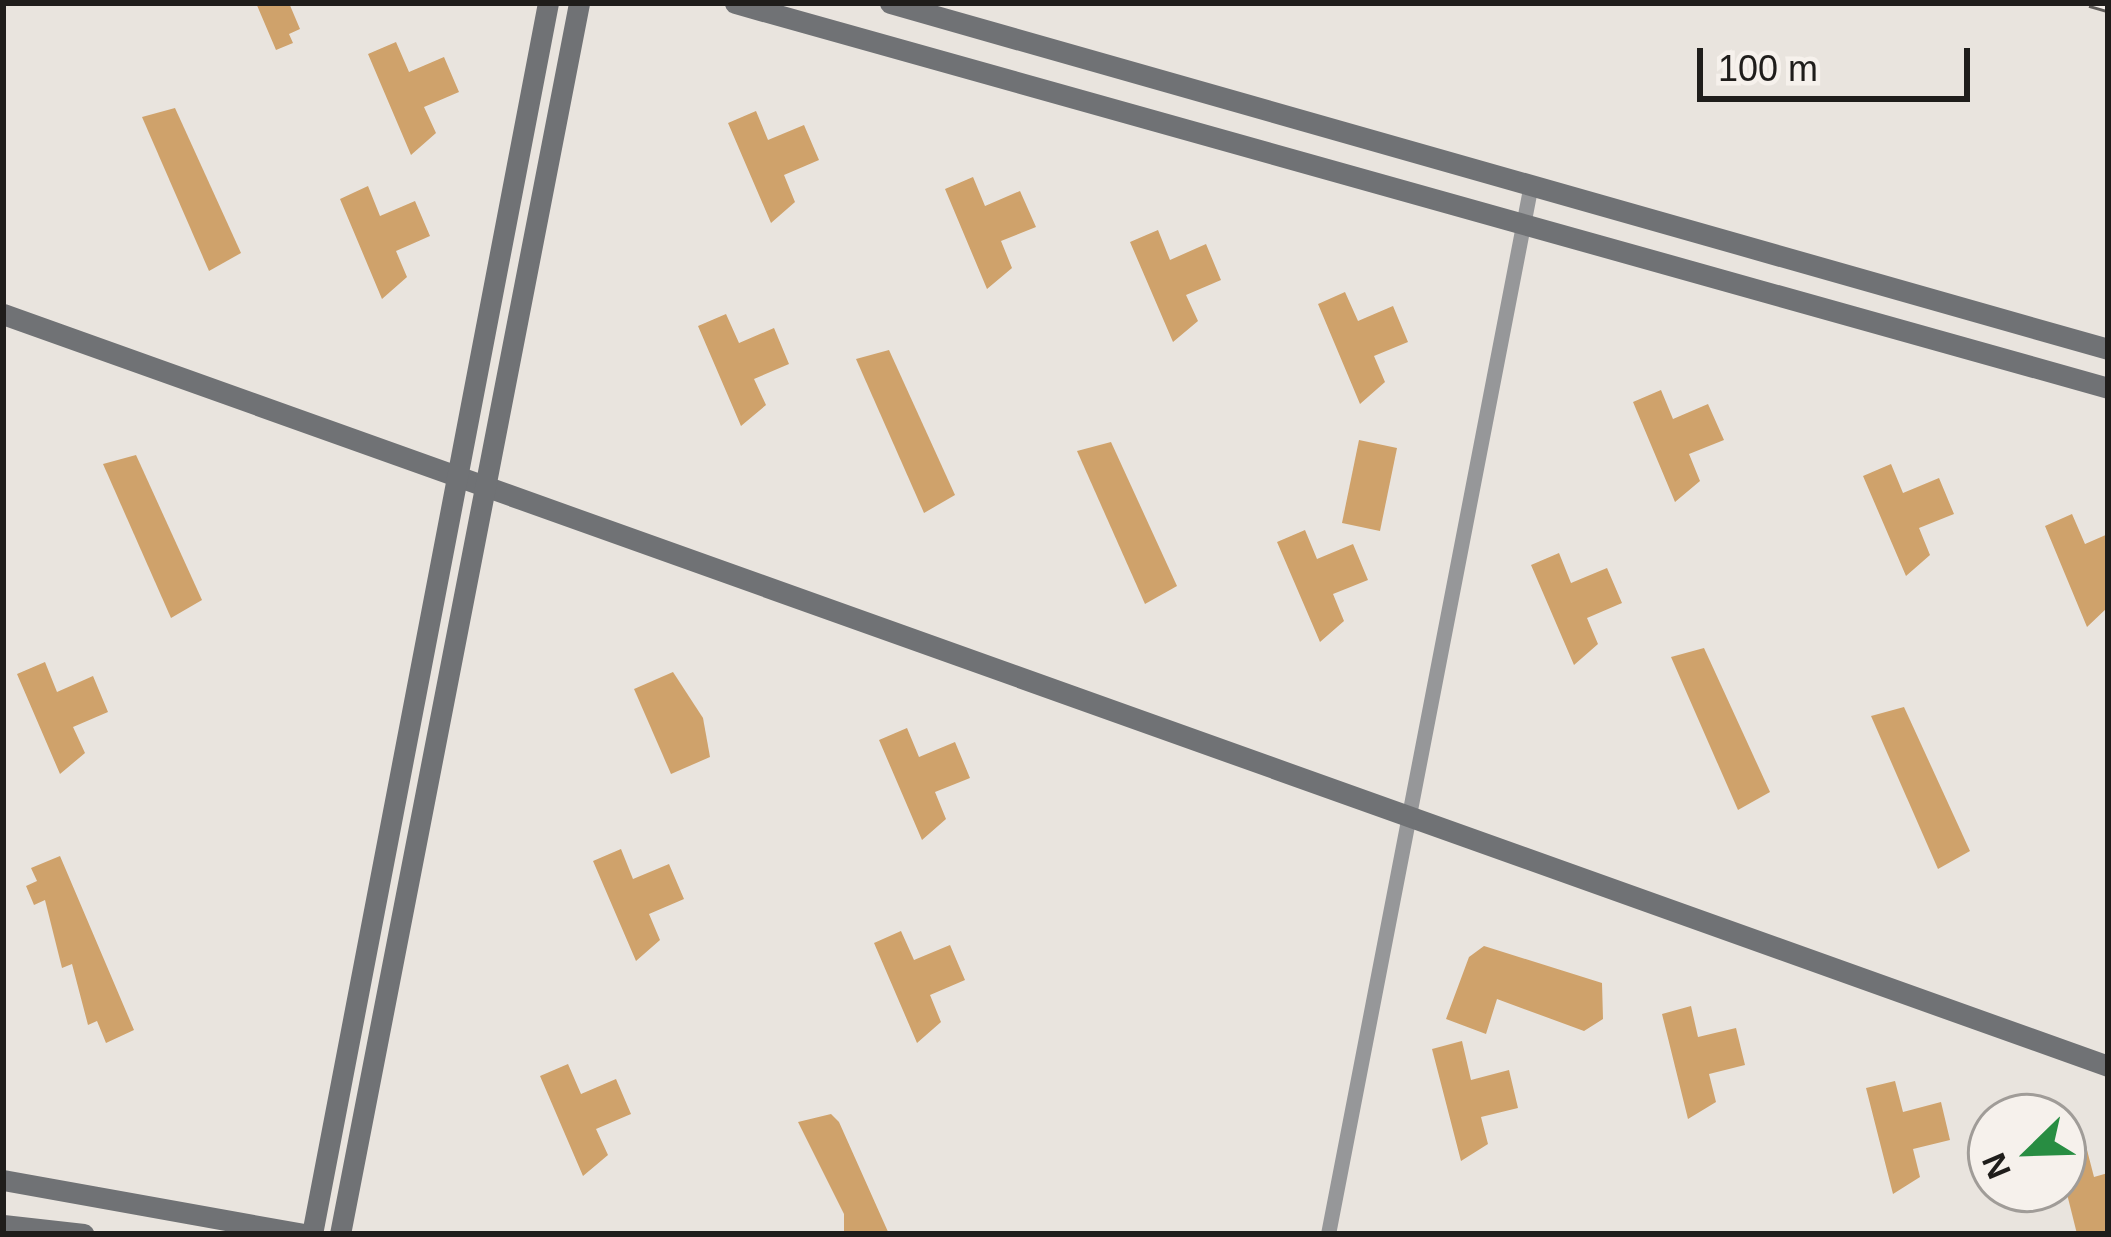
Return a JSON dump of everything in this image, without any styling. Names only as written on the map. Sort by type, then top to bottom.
[{"type":"street","points":[[3,1180],[308,1234],[548,3]]},
{"type":"street","points":[[340,1234],[579,3]]},
{"type":"street","points":[[735,3],[1523,228],[2108,388]]},
{"type":"street","points":[[890,3],[2108,349]]},
{"type":"street","points":[[1328,1234],[1531,184]]},
{"type":"street","points":[[3,314],[485,489],[1410,810],[2108,1066]]},
{"type":"street","points":[[3,1225],[83,1234]]},
{"type":"building","points":[[256,3],[289,3],[300,29],[289,34],[293,43],[276,50]]},
{"type":"building","points":[[396,42],[409,72],[444,57],[459,92],[424,107],[436,133],[411,155],[368,54]]},
{"type":"building","points":[[175,108],[241,253],[209,271],[142,117]]},
{"type":"building","points":[[756,111],[768,140],[804,125],[819,160],[784,175],[795,202],[771,223],[728,123]]},
{"type":"building","points":[[973,177],[985,206],[1020,191],[1036,227],[1001,241],[1012,268],[987,289],[945,189]]},
{"type":"building","points":[[368,186],[380,216],[415,201],[430,236],[396,251],[407,277],[382,299],[340,199]]},
{"type":"building","points":[[1158,230],[1170,260],[1206,244],[1221,280],[1186,295],[1198,321],[1173,342],[1130,242]]},
{"type":"building","points":[[1345,292],[1358,321],[1393,306],[1408,342],[1374,356],[1385,382],[1360,404],[1318,304]]},
{"type":"building","points":[[726,314],[739,343],[774,328],[789,364],[754,379],[766,405],[741,426],[698,326]]},
{"type":"building","points":[[889,350],[955,495],[924,513],[856,359]]},
{"type":"building","points":[[1661,390],[1673,419],[1708,404],[1724,440],[1689,454],[1700,481],[1675,502],[1633,402]]},
{"type":"building","points":[[1359,440],[1397,448],[1380,531],[1342,523]]},
{"type":"building","points":[[1111,442],[1177,586],[1145,604],[1077,451]]},
{"type":"building","points":[[136,455],[202,600],[171,618],[103,464]]},
{"type":"building","points":[[1891,464],[1903,493],[1939,478],[1954,514],[1919,528],[1930,555],[1906,576],[1863,476]]},
{"type":"building","points":[[2072,514],[2085,544],[2108,534],[2108,607],[2087,627],[2045,526]]},
{"type":"building","points":[[1305,530],[1317,559],[1353,544],[1368,580],[1333,594],[1344,621],[1320,642],[1277,542]]},
{"type":"building","points":[[1559,553],[1571,583],[1607,568],[1622,603],[1587,618],[1598,644],[1574,665],[1531,565]]},
{"type":"building","points":[[1704,648],[1770,792],[1738,810],[1671,657]]},
{"type":"building","points":[[45,662],[57,692],[93,676],[108,712],[73,727],[85,753],[60,774],[17,674]]},
{"type":"building","points":[[673,672],[703,718],[710,757],[671,774],[634,689]]},
{"type":"building","points":[[1904,707],[1970,851],[1938,869],[1871,716]]},
{"type":"building","points":[[907,728],[919,757],[955,742],[970,778],[935,792],[946,819],[922,840],[879,740]]},
{"type":"building","points":[[621,849],[633,879],[669,864],[684,899],[649,914],[660,940],[636,961],[593,861]]},
{"type":"building","points":[[60,856],[134,1030],[106,1043],[97,1021],[88,1025],[72,964],[62,968],[45,900],[34,905],[26,886],[37,881],[31,868]]},
{"type":"building","points":[[901,931],[914,960],[950,945],[965,980],[930,995],[941,1022],[917,1043],[874,943]]},
{"type":"building","points":[[1484,946],[1602,983],[1603,1019],[1584,1031],[1497,999],[1486,1034],[1446,1019],[1469,957]]},
{"type":"building","points":[[1691,1006],[1698,1037],[1736,1028],[1745,1065],[1709,1074],[1716,1102],[1688,1119],[1662,1014]]},
{"type":"building","points":[[1462,1041],[1471,1080],[1509,1070],[1518,1108],[1481,1117],[1488,1144],[1461,1161],[1432,1049]]},
{"type":"building","points":[[568,1064],[581,1094],[616,1079],[631,1114],[596,1129],[608,1155],[583,1176],[540,1076]]},
{"type":"building","points":[[1895,1081],[1903,1112],[1941,1102],[1950,1140],[1913,1149],[1920,1177],[1893,1194],[1866,1088]]},
{"type":"building","points":[[831,1114],[839,1122],[889,1234],[844,1234],[844,1214],[798,1122]]},
{"type":"building","points":[[2087,1150],[2094,1177],[2108,1173],[2108,1234],[2077,1234],[2072,1213],[2087,1213]]},
{"type":"railway","points":[[2090,3],[2108,8]]}]
